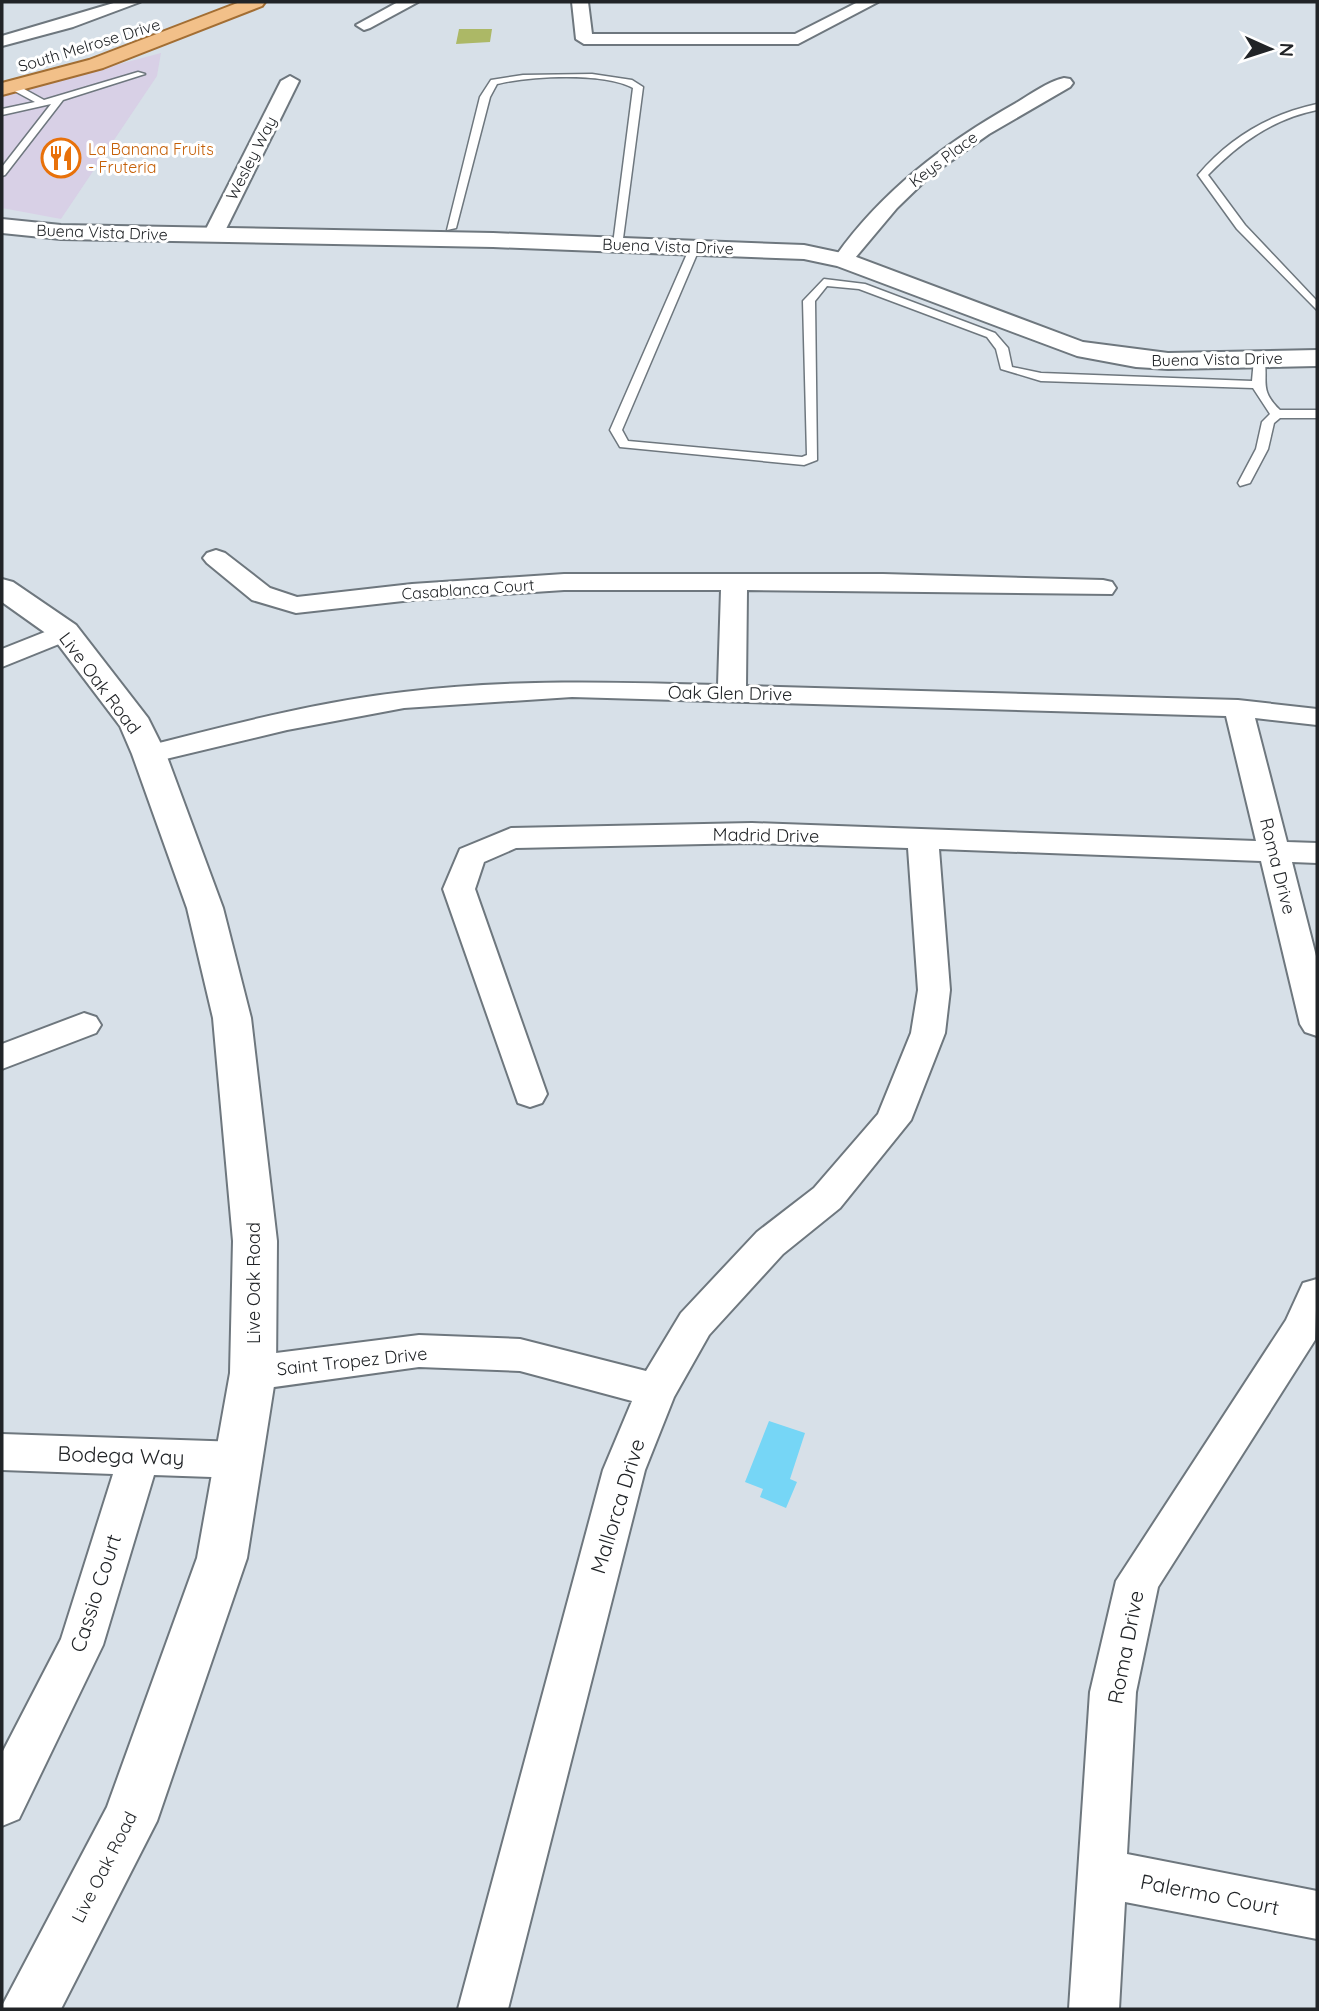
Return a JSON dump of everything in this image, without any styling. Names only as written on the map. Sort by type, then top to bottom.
[{"type":"main road","name":"South Melrose Drive","points":[[5,82],[215,2]]},
{"type":"main road","name":"South Melrose Drive","points":[[5,82],[96,64],[256,2]]},
{"type":"street","points":[[2,41],[67,24],[132,2]]},
{"type":"street","points":[[364,25],[410,2]]},
{"type":"street","points":[[580,2],[584,39],[797,39],[870,2]]},
{"type":"street","name":"Wesley Way","points":[[213,235],[290,81]]},
{"type":"street","name":"Keys Place","points":[[843,260],[904,189],[925,170],[989,125],[1064,83]]},
{"type":"street","name":"Buena Vista Drive","points":[[2,226],[61,232],[782,250],[843,260],[1077,348],[1136,359],[1168,361],[1317,358]]},
{"type":"street","name":"Casablanca Court","points":[[216,558],[261,594],[296,605],[412,592],[564,582],[883,582],[1103,588]]},
{"type":"street","points":[[732,692],[734,582]]},
{"type":"street","name":"Live Oak Road","points":[[2,588],[65,632],[136,725],[149,754],[205,908],[232,1018],[256,1241],[253,1373],[222,1558],[130,1821],[30,2009]]},
{"type":"street","points":[[2,659],[65,632]]},
{"type":"street","name":"Oak Glen Drive","points":[[149,754],[287,720],[404,700],[572,689],[1238,708],[1317,717]]},
{"type":"street","name":"Roma Drive","points":[[1238,708],[1317,1024]]},
{"type":"street","name":"Madrid Drive","points":[[530,1094],[459,889],[471,856],[511,838],[752,833],[1317,853]]},
{"type":"street","name":"Mallorca Drive","points":[[483,2009],[624,1470],[656,1391],[695,1324],[770,1243],[827,1198],[893,1120],[928,1033],[934,990],[923,839]]},
{"type":"street","points":[[2,1057],[83,1025]]},
{"type":"street","name":"Roma Drive","points":[[1094,2009],[1113,1692],[1138,1581],[1312,1320]]},
{"type":"street","name":"Saint Tropez Drive","points":[[253,1373],[419,1351],[520,1355],[656,1391]]},
{"type":"street","name":"Bodega Way","points":[[2,1451],[240,1460]]},
{"type":"street","name":"Cassio Court","points":[[2,1802],[81,1645],[139,1455]]},
{"type":"street","name":"Palermo Court","points":[[1102,1873],[1317,1915]]},
{"type":"lane","points":[[2,112],[141,75]]},
{"type":"lane","points":[[451,228],[485,97],[494,82],[514,77],[615,78],[635,83],[638,87],[618,244]]},
{"type":"lane","points":[[5,82],[43,103]]},
{"type":"lane","points":[[2,173],[59,99]]},
{"type":"lane","points":[[1317,107],[1277,118],[1252,132],[1218,158],[1203,175],[1241,227],[1317,307]]},
{"type":"lane","points":[[695,247],[616,430],[624,444],[804,460],[813,457],[809,301],[824,282],[862,286],[991,335],[1002,348],[1007,369],[1041,377],[1256,385]]},
{"type":"lane","points":[[1261,359],[1256,385],[1266,404],[1277,414],[1317,415]]},
{"type":"lane","points":[[1244,483],[1262,449],[1268,422],[1277,414]]},
{"type":"shaded area","points":[[161,53],[157,76],[61,219],[2,208],[2,95]]},
{"type":"green space","points":[[459,29],[492,29],[490,42],[456,44]]},
{"type":"water","points":[[769,1421],[805,1433],[790,1479],[797,1482],[786,1508],[760,1497],[763,1489],[745,1482]]},
{"type":"place","name":"La Banana Fruits - Fruteria","points":[[61,158]]}]
